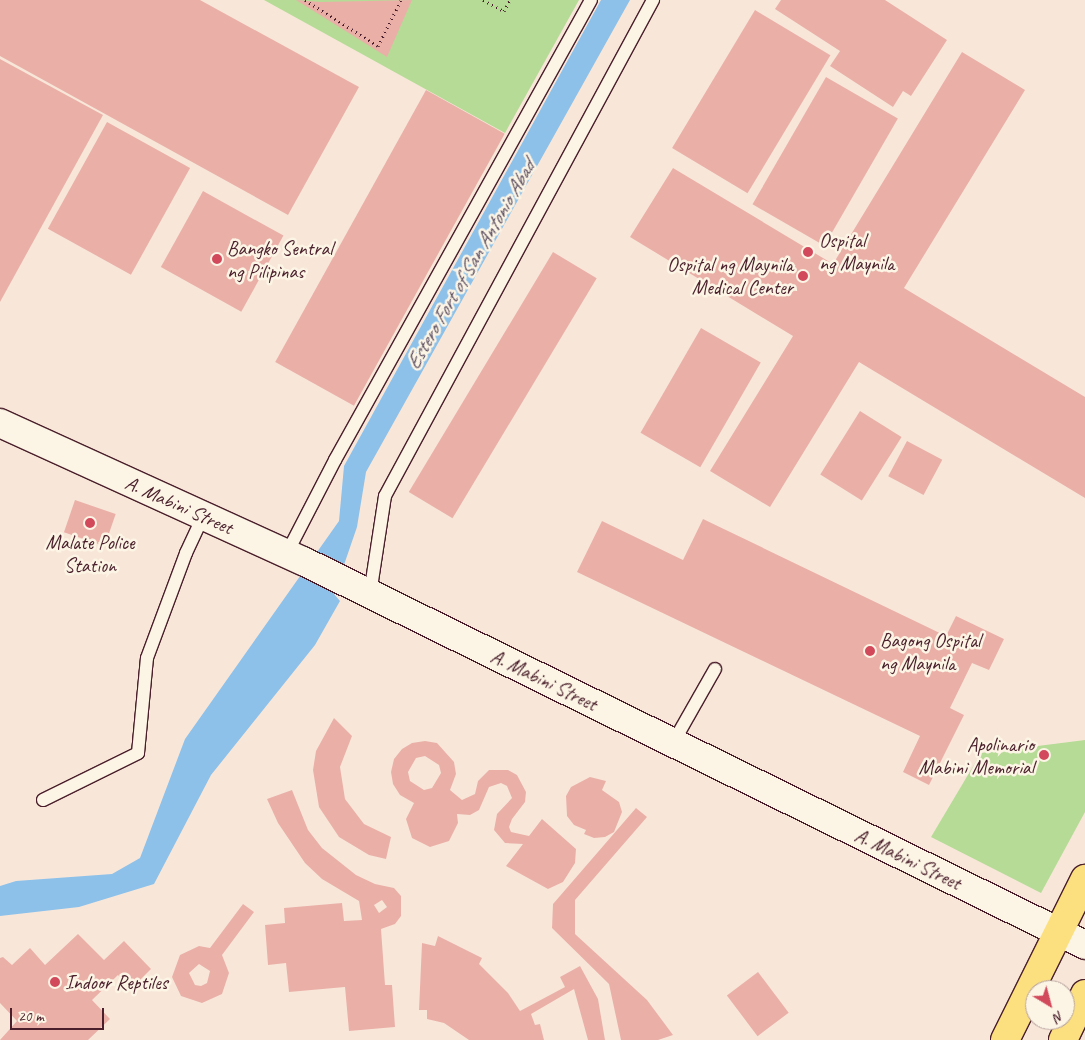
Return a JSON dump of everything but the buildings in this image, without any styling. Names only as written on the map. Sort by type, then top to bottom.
[{"type":"main road","name":"A. Mabini Street","points":[[0,423],[203,517],[295,557],[1085,944]]},
{"type":"main road","points":[[1005,1040],[1085,879]]},
{"type":"main road","points":[[1063,1040],[1085,994]]},
{"type":"lane","points":[[295,557],[335,460],[591,0]]},
{"type":"lane","points":[[370,594],[385,496],[653,0]]},
{"type":"lane","points":[[43,800],[138,753],[147,658],[186,553],[203,517]]},
{"type":"lane","points":[[673,743],[715,669]]},
{"type":"path","points":[[305,0],[378,46],[401,0]]},
{"type":"path","points":[[483,0],[504,11],[510,0]]},
{"type":"green space","points":[[264,0],[579,0],[505,133]]},
{"type":"green space","points":[[1085,740],[1085,812],[1041,893],[931,837],[981,753]]},
{"type":"water","name":"Estero Fort of San Antonio Abad","points":[[601,0],[630,0],[366,472],[357,527],[334,594],[340,601],[315,645],[211,775],[154,884],[79,907],[0,916],[0,886],[16,881],[112,874],[140,858],[185,739],[339,521],[344,466]]},
{"type":"place","name":"Ospital ng Maynila","points":[[808,252]]},
{"type":"place","name":"Bangko Sentral ng Pilipinas","points":[[217,259]]},
{"type":"place","name":"Ospital ng Maynila Medical Center","points":[[803,276]]},
{"type":"place","name":"Malate Police Station","points":[[90,523]]},
{"type":"place","name":"Bagong Ospital ng Maynila","points":[[870,651]]},
{"type":"place","name":"Apolinario Mabini Memorial","points":[[1044,755]]},
{"type":"place","name":"Indoor Reptiles","points":[[55,982]]}]
